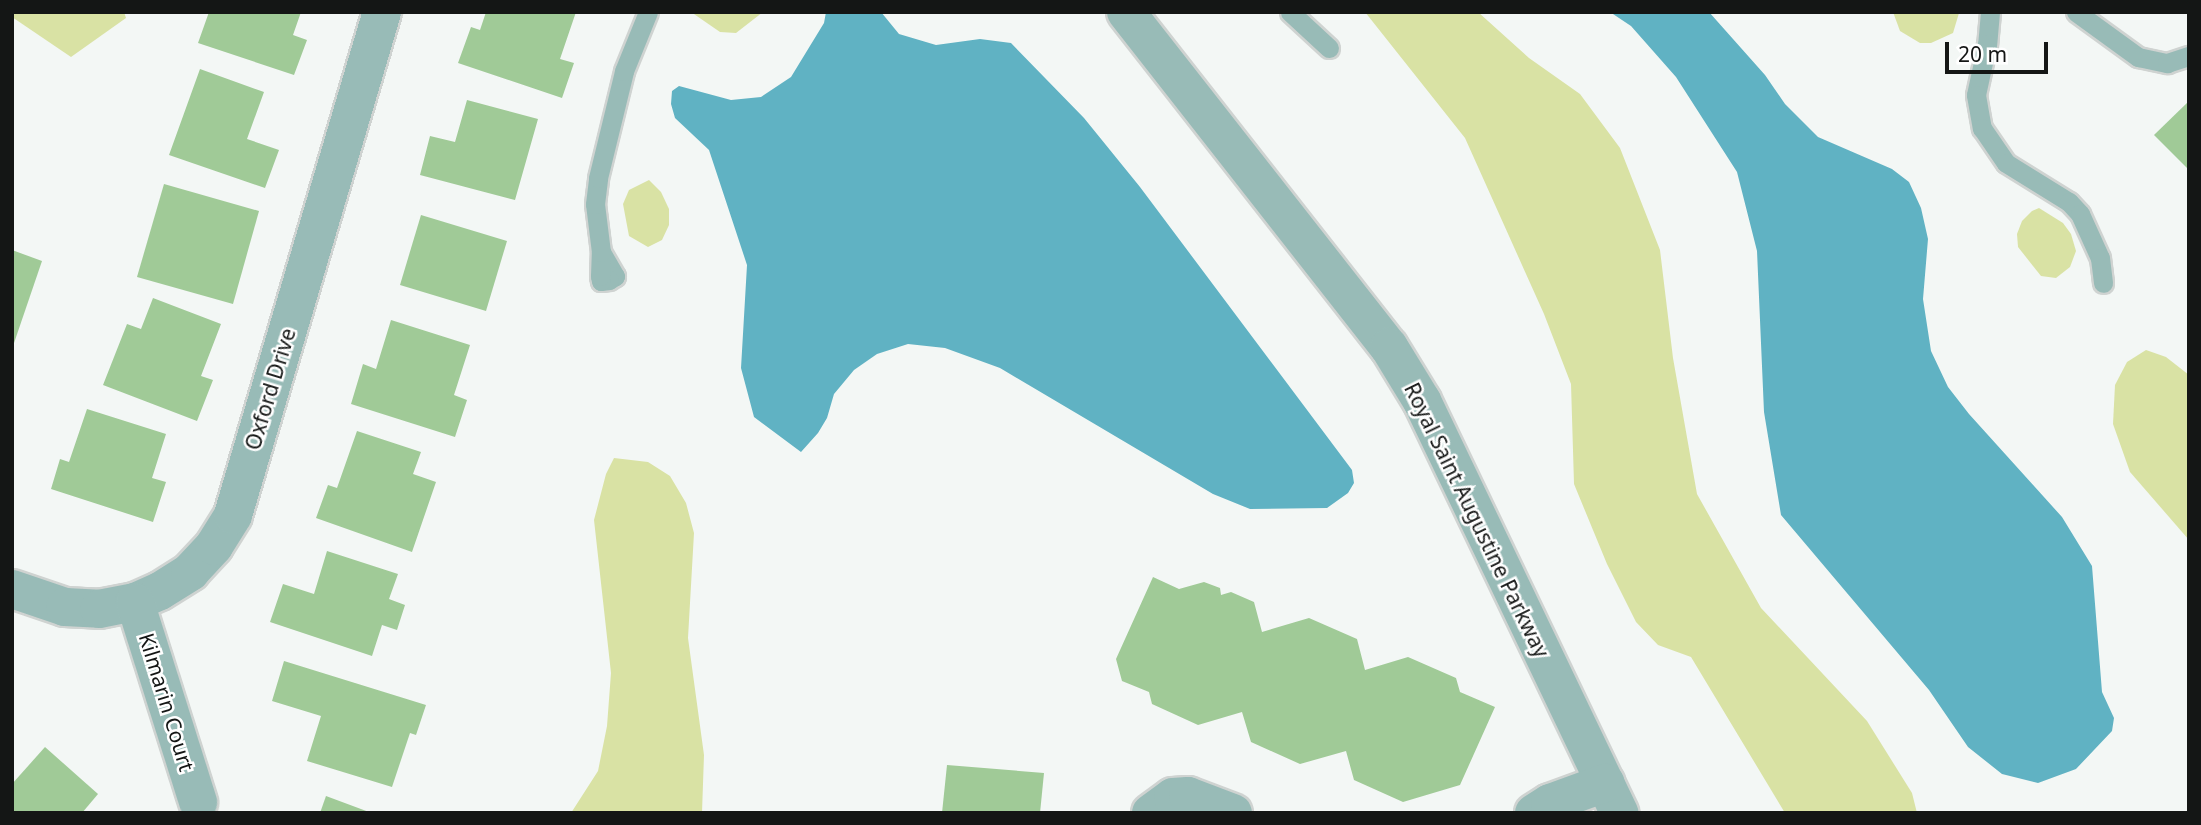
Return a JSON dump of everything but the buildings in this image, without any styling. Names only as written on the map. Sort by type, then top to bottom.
[{"type":"street","name":"Oxford Drive","points":[[12,589],[65,607],[99,609],[135,602],[160,591],[190,572],[214,546],[233,515],[382,12]]},
{"type":"street","name":"Royal Saint Augustine Parkway","points":[[1126,12],[1395,358],[1422,401],[1612,798]]},
{"type":"street","name":"Kilmarin Court","points":[[135,602],[198,802]]},
{"type":"street","points":[[1151,813],[1173,797],[1188,796],[1233,813]]},
{"type":"street","points":[[1534,813],[1550,803],[1612,798]]},
{"type":"lane","points":[[601,252],[595,204],[598,178],[624,71],[648,12]]},
{"type":"lane","points":[[1290,12],[1328,48]]},
{"type":"lane","points":[[1990,12],[1987,44],[1976,95],[1982,128],[2006,163],[2069,202],[2081,214],[2100,258],[2103,283]]},
{"type":"lane","points":[[2077,12],[2138,57],[2167,63],[2189,56]]},
{"type":"green space","points":[[12,12],[124,12],[126,18],[71,57],[12,17]]},
{"type":"green space","points":[[691,12],[763,12],[736,33],[720,32]]},
{"type":"green space","points":[[1365,12],[1478,12],[1529,58],[1580,94],[1620,148],[1660,250],[1673,358],[1697,494],[1761,608],[1867,721],[1912,793],[1917,813],[1785,813],[1691,657],[1658,645],[1636,622],[1607,564],[1574,484],[1571,384],[1544,314],[1465,138]]},
{"type":"green space","points":[[1893,12],[1959,13],[1953,33],[1931,43],[1920,43],[1900,31]]},
{"type":"green space","points":[[649,180],[661,192],[669,209],[669,225],[662,240],[648,247],[629,236],[623,204],[629,190]]},
{"type":"green space","points":[[2039,208],[2063,223],[2071,234],[2076,251],[2070,267],[2056,278],[2041,276],[2018,247],[2017,234],[2022,221]]},
{"type":"green space","points":[[2146,350],[2166,357],[2189,375],[2189,540],[2130,472],[2113,424],[2115,385],[2127,362]]},
{"type":"green space","points":[[614,458],[648,462],[670,476],[686,503],[694,533],[688,638],[704,755],[702,813],[571,813],[598,771],[607,726],[611,673],[594,520],[606,474]]},
{"type":"water","points":[[826,12],[881,12],[899,34],[936,45],[980,39],[1011,43],[1084,118],[1140,187],[1352,470],[1354,483],[1348,493],[1327,508],[1250,509],[1213,494],[1000,368],[945,348],[908,344],[877,354],[854,370],[834,394],[827,418],[818,433],[801,452],[754,417],[741,368],[747,265],[709,150],[675,118],[671,104],[672,91],[679,86],[731,100],[761,97],[791,77],[824,23]]},
{"type":"water","points":[[1610,12],[1709,12],[1765,75],[1785,104],[1818,137],[1892,169],[1909,182],[1921,208],[1928,239],[1923,299],[1931,351],[1948,387],[2062,517],[2092,566],[2102,692],[2114,718],[2112,731],[2076,769],[2038,783],[2002,774],[1968,747],[1929,690],[1781,515],[1764,412],[1757,251],[1737,172],[1676,77],[1631,26]]}]
